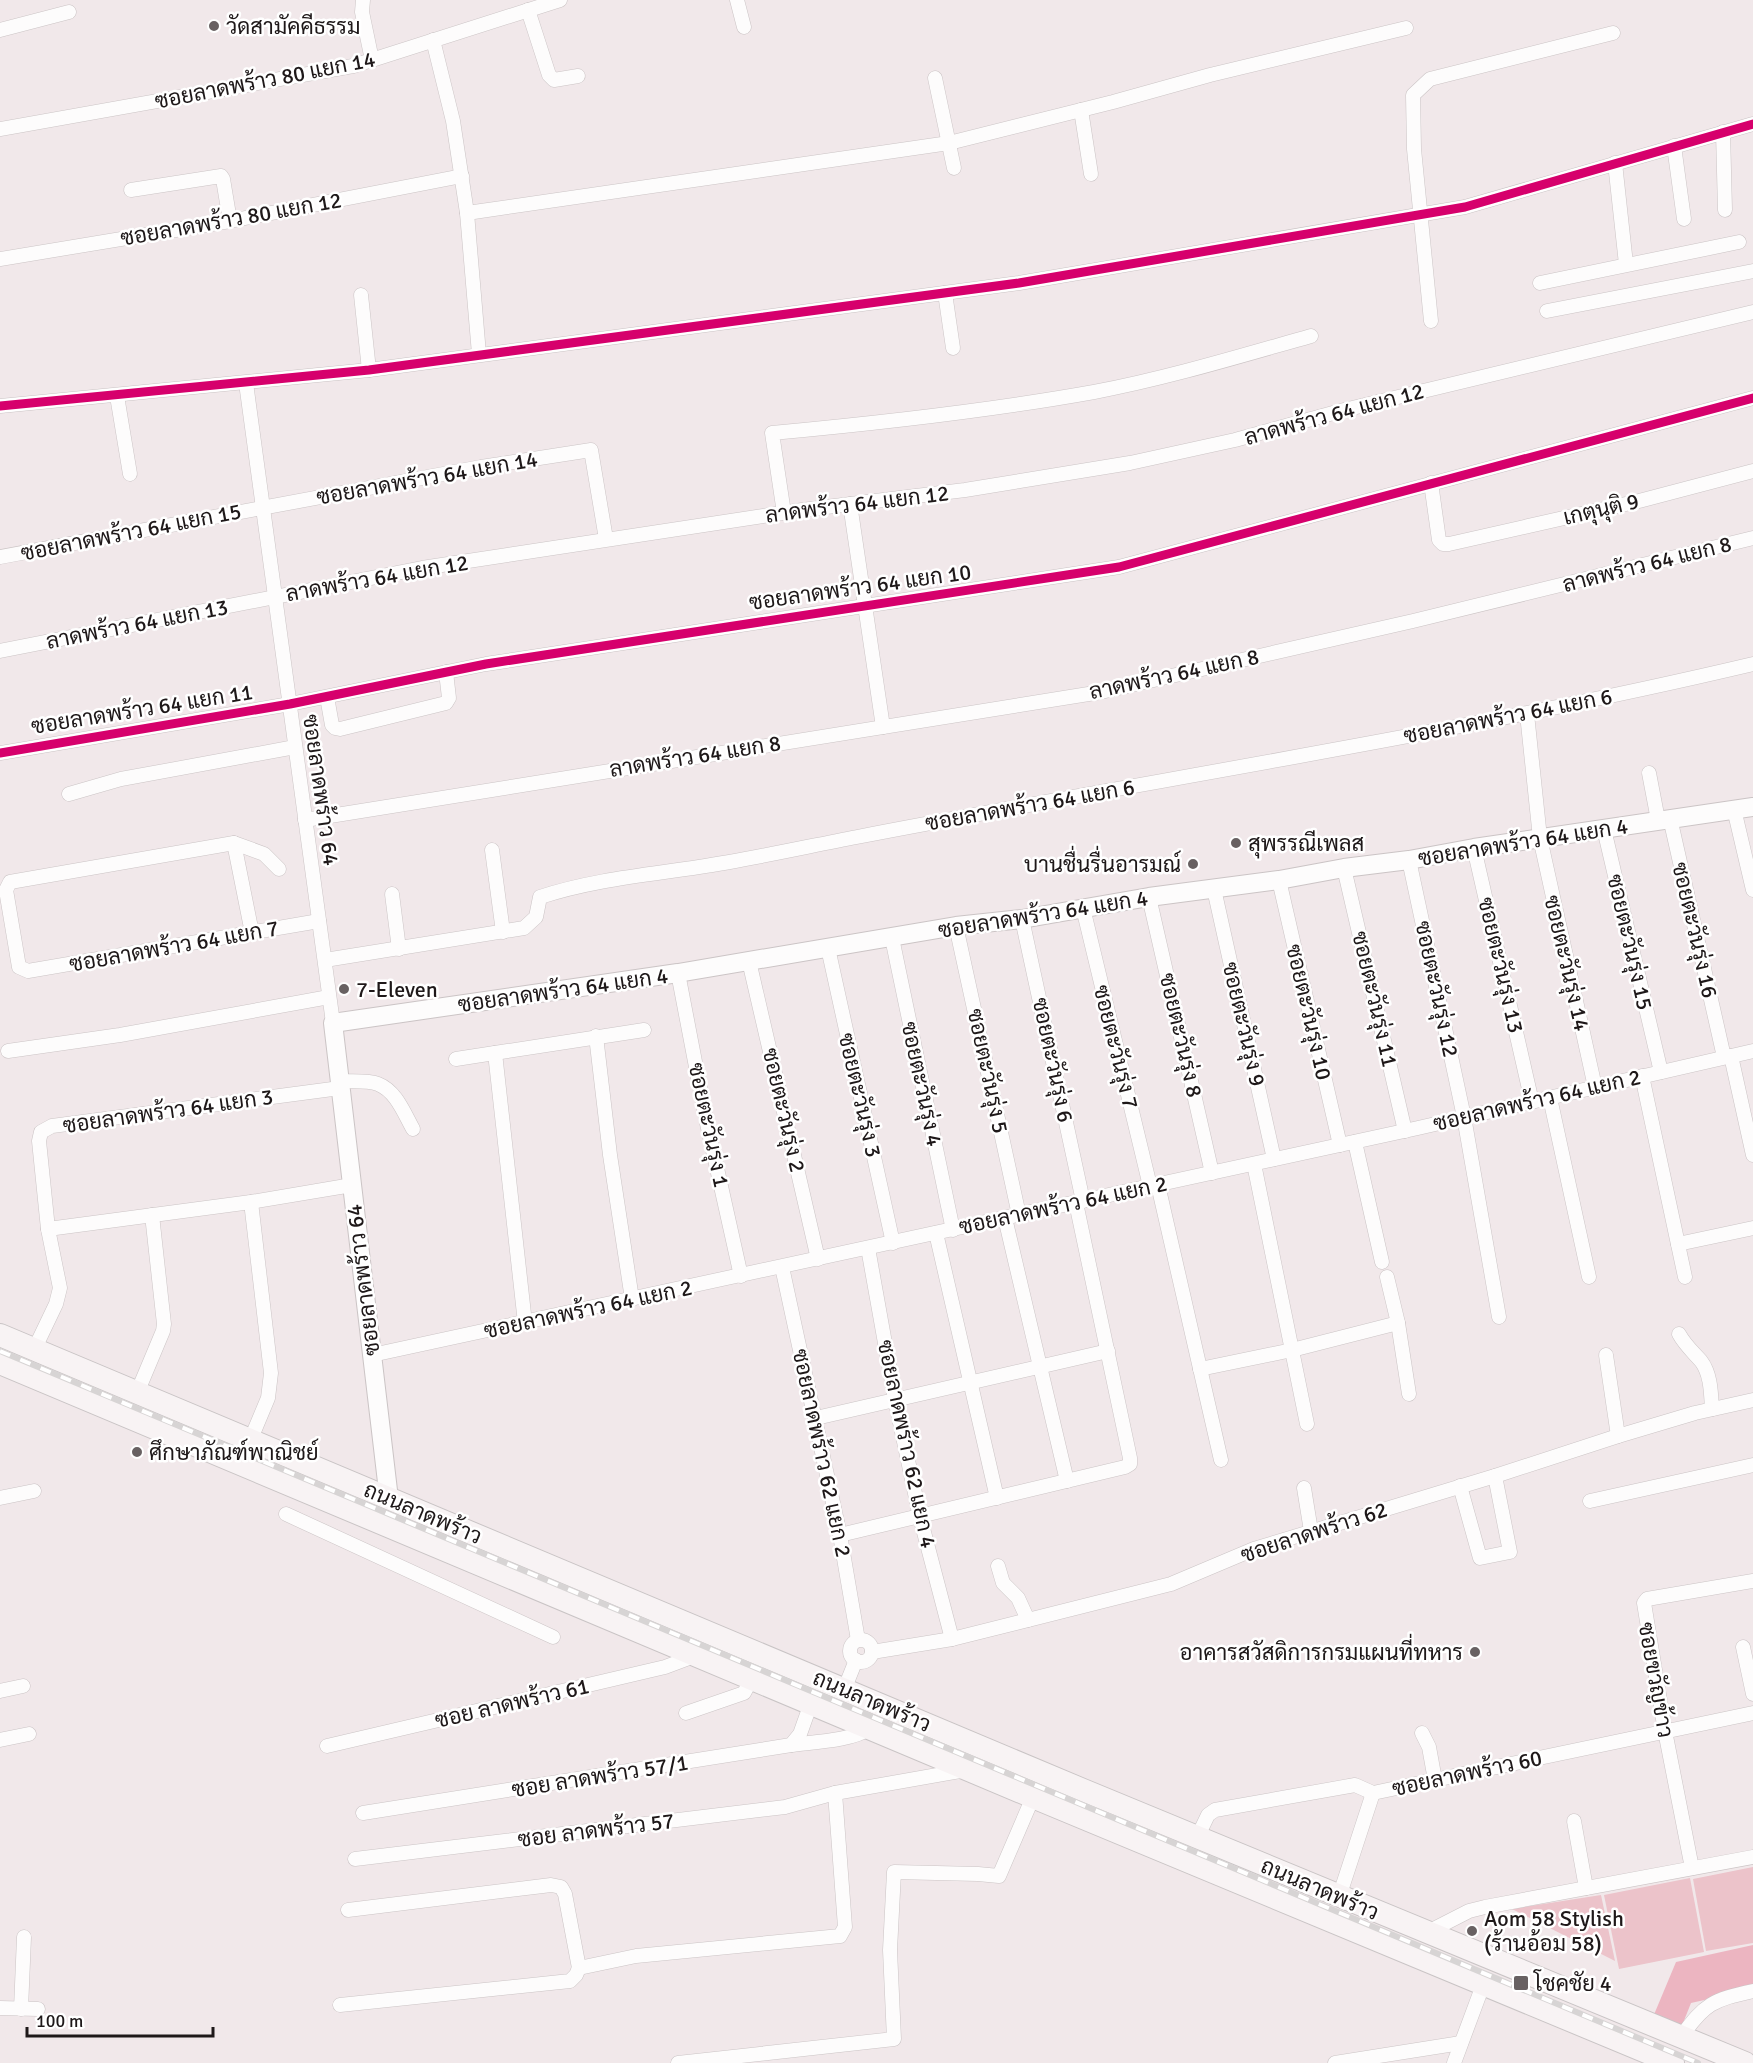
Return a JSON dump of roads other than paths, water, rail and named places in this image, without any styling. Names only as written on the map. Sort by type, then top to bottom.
[{"type":"main road","name":"ถนนลาดพร้าว","points":[[0,1335],[1197,1838],[1745,2063]]},
{"type":"main road","name":"ถนนลาดพร้าว","points":[[0,1363],[968,1770],[1673,2063]]},
{"type":"main road","points":[[381,1522],[388,1499]]},
{"type":"main road","points":[[1033,1797],[1045,1774]]},
{"type":"street","points":[[363,0],[362,12],[372,60]]},
{"type":"street","name":"ซอยลาดพร้าว 80 แยก 14","points":[[0,129],[353,66],[560,0]]},
{"type":"street","points":[[737,0],[744,27]]},
{"type":"street","points":[[528,10],[552,79],[579,76]]},
{"type":"street","points":[[0,30],[69,12]]},
{"type":"street","points":[[467,213],[949,143],[1210,75],[1406,28]]},
{"type":"street","points":[[1431,321],[1414,148],[1413,95],[1430,78],[1614,33]]},
{"type":"street","points":[[433,40],[453,121],[462,176],[479,354]]},
{"type":"street","points":[[934,78],[954,168]]},
{"type":"street","points":[[1081,110],[1091,174]]},
{"type":"street","points":[[0,406],[369,370],[1019,283],[1465,207],[1753,124]]},
{"type":"street","points":[[1723,132],[1725,210]]},
{"type":"street","points":[[1674,146],[1684,219]]},
{"type":"street","points":[[1615,163],[1626,264]]},
{"type":"street","points":[[131,190],[221,176],[224,179],[230,221]]},
{"type":"street","name":"ซอยลาดพร้าว 80 แยก 12","points":[[0,259],[230,221],[462,176]]},
{"type":"street","points":[[1540,283],[1739,242]]},
{"type":"street","points":[[1547,311],[1753,271]]},
{"type":"street","points":[[945,293],[953,348]]},
{"type":"street","points":[[361,295],[369,370]]},
{"type":"street","name":"ลาดพร้าว 64 แยก 12","points":[[274,597],[422,568],[606,539],[965,490],[1130,463],[1235,440],[1434,388],[1753,312]]},
{"type":"street","points":[[784,513],[772,433],[899,421],[1095,392],[1203,367],[1311,336]]},
{"type":"street","name":"ซอยลาดพร้าว 64","points":[[246,383],[304,820],[325,960],[388,1499]]},
{"type":"street","points":[[117,396],[130,474]]},
{"type":"street","name":"ซอยลาดพร้าว 64 แยก 10","points":[[290,704],[486,664],[1119,567],[1753,398]]},
{"type":"street","name":"ซอยลาดพร้าว 64 แยก 14","points":[[263,507],[481,467],[591,450],[606,539]]},
{"type":"street","name":"เกตุนุติ 9","points":[[1431,483],[1439,540],[1449,544],[1640,501],[1753,471]]},
{"type":"street","points":[[850,504],[883,727]]},
{"type":"street","name":"ซอยลาดพร้าว 64 แยก 15","points":[[0,557],[263,507]]},
{"type":"street","name":"ลาดพร้าว 64 แยก 8","points":[[304,820],[1101,692],[1413,621],[1753,538]]},
{"type":"street","name":"ลาดพร้าว 64 แยก 13","points":[[0,651],[274,597]]},
{"type":"street","name":"ซอยลาดพร้าว 64 แยก 6","points":[[325,960],[524,928],[536,917],[540,897],[586,885],[704,866],[999,809],[1149,784],[1527,714],[1753,664]]},
{"type":"street","points":[[327,697],[332,725],[340,729],[447,703],[446,672]]},
{"type":"street","name":"ซอยลาดพร้าว 64 แยก 11","points":[[0,753],[290,704]]},
{"type":"street","name":"ซอยตะวันรุ่ง 14","points":[[1527,714],[1540,838],[1595,1087]]},
{"type":"street","points":[[69,794],[121,779],[295,747]]},
{"type":"street","name":"ซอยตะวันรุ่ง 16","points":[[1649,773],[1664,819],[1720,1042],[1728,1057],[1753,1155]]},
{"type":"street","name":"ซอยลาดพร้าว 64 แยก 4","points":[[333,1023],[678,973],[956,926],[1022,919],[1149,897],[1279,880],[1344,868],[1753,807]]},
{"type":"street","points":[[1734,809],[1753,890]]},
{"type":"street","name":"ซอยตะวันรุ่ง 15","points":[[1604,829],[1661,1072]]},
{"type":"street","points":[[234,843],[264,854],[279,869]]},
{"type":"street","points":[[234,843],[252,933]]},
{"type":"street","name":"ซอยลาดพร้าว 64 แยก 7","points":[[234,843],[10,882],[6,890],[19,967],[28,971],[319,921]]},
{"type":"street","name":"ซอยตะวันรุ่ง 13","points":[[1474,848],[1532,1102]]},
{"type":"street","points":[[492,850],[504,932]]},
{"type":"street","name":"ซอยตะวันรุ่ง 12","points":[[1409,860],[1464,1117],[1499,1317]]},
{"type":"street","name":"ซอยตะวันรุ่ง 11","points":[[1344,868],[1405,1131]]},
{"type":"street","name":"ซอยตะวันรุ่ง 10","points":[[1279,880],[1340,1145]]},
{"type":"street","name":"ซอยตะวันรุ่ง 9","points":[[1214,889],[1275,1159]]},
{"type":"street","points":[[392,894],[399,949]]},
{"type":"street","name":"ซอยตะวันรุ่ง 8","points":[[1149,897],[1212,1173]]},
{"type":"street","name":"ซอยตะวันรุ่ง 7","points":[[1083,909],[1154,1185],[1221,1460]]},
{"type":"street","name":"ซอยตะวันรุ่ง 6","points":[[1022,919],[1080,1202],[1130,1464],[1067,1480]]},
{"type":"street","name":"ซอยตะวันรุ่ง 5","points":[[956,926],[1019,1215]]},
{"type":"street","name":"ซอยตะวันรุ่ง 4","points":[[892,938],[952,1230]]},
{"type":"street","name":"ซอยตะวันรุ่ง 3","points":[[828,948],[893,1243]]},
{"type":"street","name":"ซอยตะวันรุ่ง 2","points":[[749,961],[818,1259]]},
{"type":"street","name":"ซอยตะวันรุ่ง 1","points":[[678,973],[706,1119],[741,1276]]},
{"type":"street","points":[[8,1052],[120,1035],[329,997]]},
{"type":"street","points":[[456,1059],[644,1030]]},
{"type":"street","points":[[596,1036],[610,1155],[632,1299]]},
{"type":"street","name":"ซอยลาดพร้าว 64 แยก 2","points":[[372,1355],[1405,1131],[1753,1051]]},
{"type":"street","points":[[495,1053],[525,1323]]},
{"type":"street","points":[[1642,1076],[1685,1277]]},
{"type":"street","name":"ซอยลาดพร้าว 64 แยก 3","points":[[34,1350],[56,1304],[60,1288],[48,1229],[39,1141],[41,1132],[52,1126],[340,1084],[377,1083],[389,1091],[399,1103],[413,1130]]},
{"type":"street","points":[[1550,1098],[1589,1277]]},
{"type":"street","points":[[1355,1142],[1382,1262]]},
{"type":"street","points":[[1254,1164],[1307,1424]]},
{"type":"street","points":[[48,1229],[251,1202],[352,1185]]},
{"type":"street","points":[[250,1441],[268,1398],[271,1373],[251,1202]]},
{"type":"street","points":[[137,1393],[164,1324],[152,1215]]},
{"type":"street","points":[[840,1535],[1067,1480],[1005,1218]]},
{"type":"street","points":[[1678,1244],[1753,1228]]},
{"type":"street","points":[[936,1233],[997,1498]]},
{"type":"street","name":"ซอยลาดพร้าว 62 แยก 4","points":[[868,1248],[920,1517],[952,1639]]},
{"type":"street","name":"ซอยลาดพร้าว 62 แยก 2","points":[[782,1267],[840,1535],[858,1640]]},
{"type":"street","points":[[1387,1277],[1398,1323],[1409,1394]]},
{"type":"street","points":[[1200,1369],[1292,1350],[1398,1323]]},
{"type":"street","points":[[1679,1334],[1683,1342],[1703,1363],[1709,1377],[1712,1409]]},
{"type":"street","points":[[816,1418],[1108,1350]]},
{"type":"street","points":[[1606,1355],[1618,1436]]},
{"type":"street","name":"ซอยลาดพร้าว 62","points":[[856,1660],[866,1661],[872,1652],[952,1639],[1171,1584],[1254,1549],[1618,1436],[1712,1409],[1753,1400]]},
{"type":"street","points":[[1590,1502],[1753,1465]]},
{"type":"street","points":[[1460,1486],[1480,1558],[1510,1552],[1495,1476]]},
{"type":"street","points":[[1304,1488],[1311,1531]]},
{"type":"street","points":[[0,1498],[34,1491]]},
{"type":"street","points":[[286,1514],[554,1637]]},
{"type":"street","points":[[998,1566],[1003,1583],[1018,1598],[1028,1620]]},
{"type":"street","name":"ซอยขวัญข้าว","points":[[1692,1868],[1643,1607],[1647,1599],[1753,1581]]},
{"type":"street","points":[[844,1690],[856,1660],[850,1651],[852,1644],[858,1640],[868,1642],[872,1652]]},
{"type":"street","points":[[1743,1647],[1753,1694]]},
{"type":"street","name":"ซอย ลาดพร้าว 61","points":[[327,1746],[665,1666],[697,1655]]},
{"type":"street","points":[[686,1713],[744,1693],[752,1678]]},
{"type":"street","points":[[0,1691],[23,1686]]},
{"type":"street","points":[[791,1745],[800,1734],[811,1703]]},
{"type":"street","name":"ซอยลาดพร้าว 60","points":[[1197,1838],[1208,1815],[1215,1809],[1355,1785],[1373,1793],[1753,1713]]},
{"type":"street","name":"ซอย ลาดพร้าว 57/1","points":[[363,1813],[851,1736],[870,1728]]},
{"type":"street","points":[[1422,1733],[1429,1747],[1435,1780]]},
{"type":"street","points":[[0,1740],[29,1734]]},
{"type":"street","name":"ซอย ลาดพร้าว 57","points":[[355,1859],[785,1807],[835,1792],[968,1770]]},
{"type":"street","points":[[579,1968],[636,1956],[840,1936],[845,1927],[835,1792]]},
{"type":"street","points":[[1339,1897],[1373,1793]]},
{"type":"street","points":[[678,2063],[763,2058],[894,2038],[890,1950],[894,1872],[999,1876],[1033,1797]]},
{"type":"street","points":[[1574,1821],[1586,1888]]},
{"type":"street","points":[[1426,1933],[1469,1911],[1753,1857]]},
{"type":"street","points":[[340,2005],[570,1980],[579,1968],[565,1894],[561,1887],[551,1885],[348,1910]]},
{"type":"street","points":[[21,2009],[24,1937]]},
{"type":"street","points":[[1454,2063],[1483,1985]]},
{"type":"street","points":[[1681,2037],[1695,2017],[1709,2004],[1753,1991]]},
{"type":"street","points":[[0,2008],[38,2009]]},
{"type":"street","points":[[1340,2062],[1461,2043]]},
{"type":"railway","points":[[0,1351],[1698,2063]]},
{"type":"place","name":"วัดสามัคคีธรรม","points":[[214,26]]},
{"type":"place","name":"สุพรรณีเพลส","points":[[1236,843]]},
{"type":"place","name":"บานชื่นรื่นอารมณ์","points":[[1193,864]]},
{"type":"place","name":"7-Eleven","points":[[344,989]]},
{"type":"place","name":"ศึกษาภัณฑ์พาณิชย์","points":[[137,1452]]},
{"type":"place","name":"อาคารสวัสดิการกรมแผนที่ทหาร","points":[[1475,1652]]},
{"type":"place","name":"Aom 58 Stylish (ร้านอ้อม 58)","points":[[1472,1931]]},
{"type":"place","name":"โชคชัย 4","points":[[1521,1983]]}]
